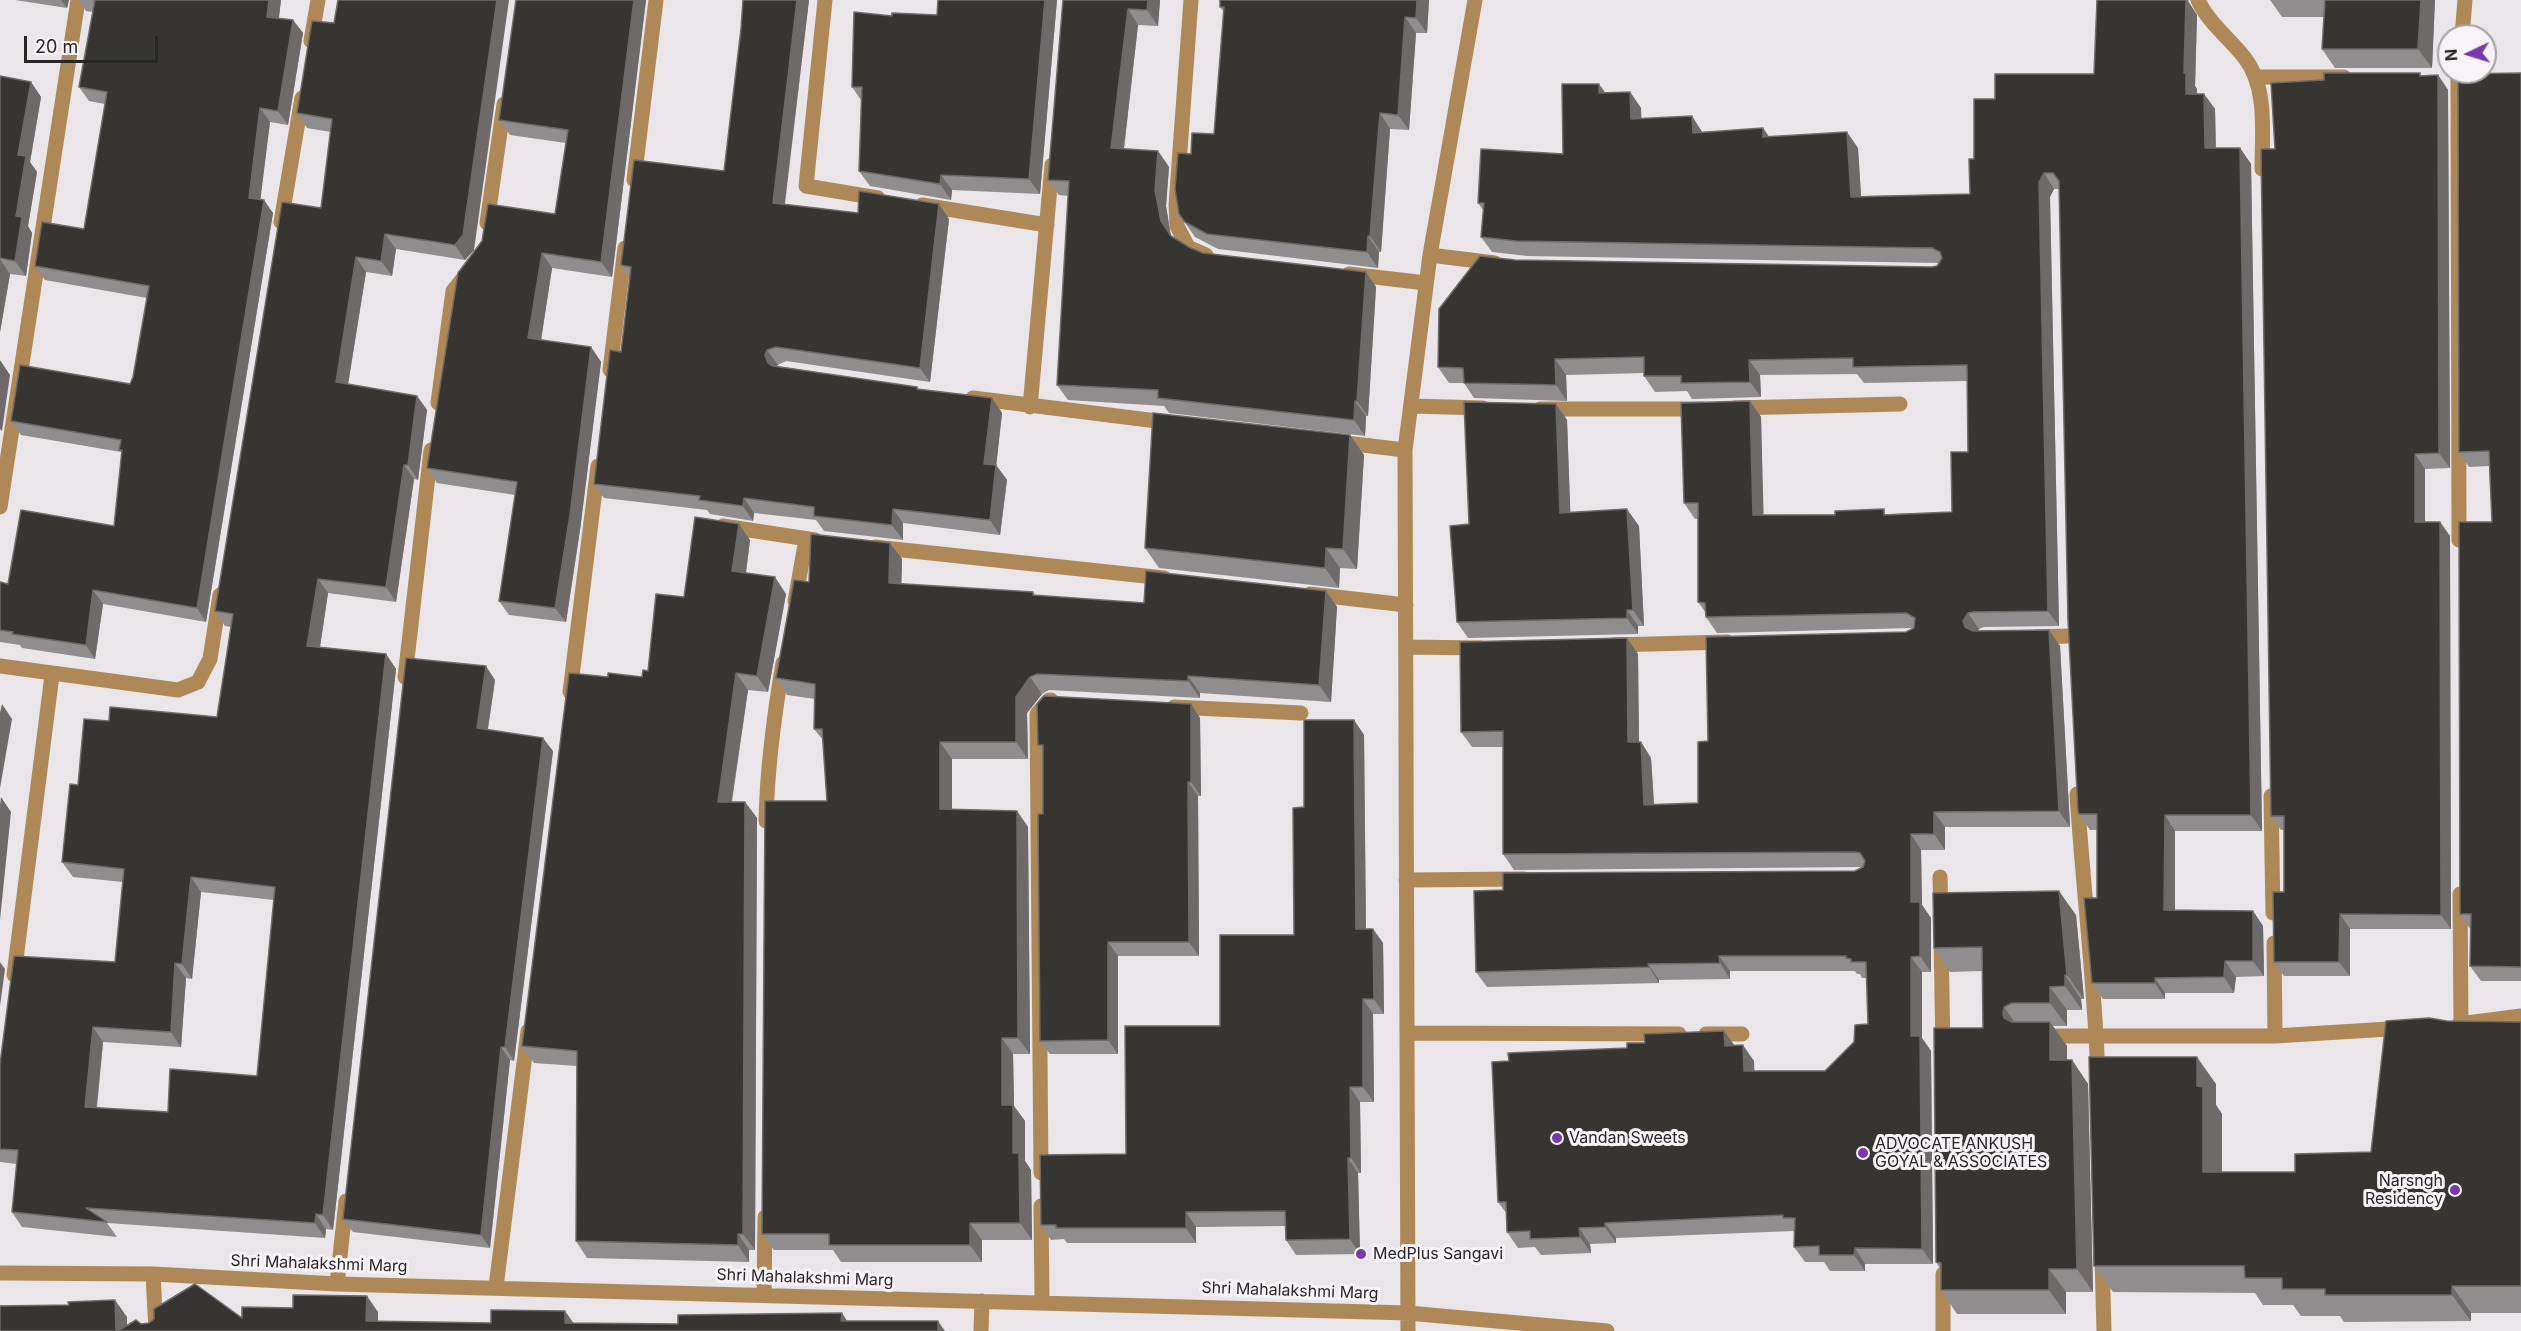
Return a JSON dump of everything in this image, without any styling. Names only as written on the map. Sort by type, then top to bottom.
[{"type":"street","points":[[0,507],[78,0]]},
{"type":"street","points":[[308,59],[318,0]]},
{"type":"street","points":[[631,201],[656,0]]},
{"type":"street","points":[[825,0],[806,186],[1047,225]]},
{"type":"street","points":[[1191,0],[1176,205],[1177,226],[1188,247],[1215,259],[1226,260]]},
{"type":"street","points":[[1408,1331],[1405,450],[1430,255],[1475,0]]},
{"type":"street","points":[[2198,0],[2246,60],[2256,77],[2261,120],[2262,180]]},
{"type":"street","points":[[2463,24],[2465,0]]},
{"type":"street","points":[[2256,77],[2363,77]]},
{"type":"street","points":[[279,235],[304,82]]},
{"type":"street","points":[[2454,84],[2459,557]]},
{"type":"street","points":[[484,242],[506,92]]},
{"type":"street","points":[[1030,407],[1053,154]]},
{"type":"street","points":[[608,390],[627,236]]},
{"type":"street","points":[[1430,255],[1507,264]]},
{"type":"street","points":[[403,695],[434,427],[453,291],[475,263]]},
{"type":"street","points":[[1332,272],[1426,284]]},
{"type":"street","points":[[960,396],[1030,407],[1182,424]]},
{"type":"street","points":[[1524,409],[1593,411],[1900,404]]},
{"type":"street","points":[[1411,405],[1502,408]]},
{"type":"street","points":[[1323,440],[1405,450]]},
{"type":"street","points":[[568,709],[600,449]]},
{"type":"street","points":[[708,524],[829,542]]},
{"type":"street","points":[[791,618],[806,539]]},
{"type":"street","points":[[865,546],[1182,580]]},
{"type":"street","points":[[0,666],[52,675],[178,690],[198,682],[210,659],[223,576]]},
{"type":"street","points":[[1300,593],[1406,605]]},
{"type":"street","points":[[2017,637],[2069,636]]},
{"type":"street","points":[[1596,645],[1737,642]]},
{"type":"street","points":[[1406,647],[1502,647]]},
{"type":"street","points":[[766,835],[770,743],[785,652]]},
{"type":"street","points":[[12,989],[52,675]]},
{"type":"street","points":[[1042,1302],[1037,714],[1049,700],[1072,701]]},
{"type":"street","points":[[1163,706],[1300,714]]},
{"type":"street","points":[[2076,774],[2082,877],[2097,1035],[2098,1094]]},
{"type":"street","points":[[2271,786],[2275,1036]]},
{"type":"street","points":[[1940,877],[1943,1063]]},
{"type":"street","points":[[1407,880],[1536,879]]},
{"type":"street","points":[[2460,880],[2455,1024],[2521,1016]]},
{"type":"street","points":[[496,1287],[530,1016]]},
{"type":"street","points":[[2029,1036],[2275,1036],[2426,1026]]},
{"type":"street","points":[[1407,1033],[1742,1034]]},
{"type":"street","points":[[337,1284],[347,1192]]},
{"type":"street","points":[[764,1295],[765,1200]]},
{"type":"street","points":[[2102,1248],[2104,1331]]},
{"type":"street","points":[[1943,1261],[1943,1331]]},
{"type":"street","name":"Shri Mahalakshmi Marg","points":[[0,1273],[153,1275],[337,1284],[1408,1313],[1607,1331]]},
{"type":"street","points":[[153,1275],[156,1331]]},
{"type":"street","points":[[981,1331],[982,1301]]},
{"type":"building","points":[[95,0],[269,0],[267,17],[293,20],[278,111],[260,108],[249,198],[264,200],[197,608],[93,590],[86,645],[12,634],[13,632],[0,630],[0,582],[8,584],[21,510],[114,526],[122,450],[119,450],[121,440],[11,421],[20,365],[130,384],[133,377],[149,286],[35,266],[42,222],[84,229],[107,92],[79,87]]},
{"type":"building","points":[[338,0],[497,0],[463,235],[455,245],[385,234],[381,261],[356,257],[336,382],[417,396],[408,465],[404,465],[386,587],[318,579],[307,646],[386,654],[323,1215],[316,1214],[315,1223],[86,1208],[107,1222],[12,1212],[18,1150],[0,1149],[0,1064],[14,956],[115,962],[124,869],[62,862],[70,784],[78,785],[84,719],[109,721],[110,707],[217,717],[233,614],[215,611],[282,202],[321,208],[332,119],[297,113],[312,21],[334,23]],"holes":[[[191,877],[275,887],[257,1076],[170,1069],[168,1112],[85,1107],[93,1027],[171,1032],[175,963],[182,964]]]},
{"type":"building","points":[[516,0],[634,0],[601,262],[542,253],[528,338],[591,347],[570,515],[555,608],[499,601],[517,482],[427,468],[458,273],[482,241],[488,204],[555,214],[568,130],[499,120]]},
{"type":"building","points":[[743,0],[797,0],[773,203],[858,213],[859,191],[939,204],[920,368],[776,347],[767,350],[765,355],[768,363],[773,366],[917,387],[917,389],[992,398],[984,464],[996,465],[990,520],[893,509],[892,525],[814,516],[814,507],[744,498],[743,506],[699,500],[700,496],[594,484],[610,350],[621,352],[631,267],[621,265],[634,160],[724,171]]},
{"type":"building","points":[[938,0],[1045,0],[1029,179],[941,175],[940,184],[859,171],[862,87],[852,87],[854,12],[892,16],[892,13],[937,15]]},
{"type":"building","points":[[1063,0],[1148,0],[1147,10],[1128,9],[1111,148],[1158,151],[1155,190],[1161,221],[1171,236],[1203,253],[1366,272],[1354,420],[1158,398],[1158,390],[1057,385],[1069,181],[1048,180]]},
{"type":"building","points":[[1220,0],[1417,0],[1416,18],[1405,17],[1398,115],[1380,113],[1367,252],[1207,234],[1185,222],[1179,214],[1175,189],[1178,153],[1191,154],[1192,133],[1214,134],[1224,7],[1220,7]]},
{"type":"building","points":[[2097,0],[2186,0],[2184,73],[2186,73],[2186,94],[2204,94],[2205,148],[2240,148],[2251,815],[2165,815],[2164,910],[2253,911],[2253,961],[2225,961],[2224,977],[2155,978],[2155,983],[2092,983],[2084,898],[2097,898],[2097,814],[2079,814],[2078,811],[2068,620],[2059,181],[2053,173],[2044,173],[2039,182],[2048,611],[1973,612],[1968,613],[1963,621],[1965,627],[1973,631],[2049,630],[2059,811],[1934,812],[1934,834],[1911,834],[1911,902],[1920,902],[1920,956],[1911,957],[1911,1036],[1920,1036],[1922,1249],[1855,1248],[1854,1255],[1819,1255],[1819,1246],[1794,1247],[1795,1218],[1783,1218],[1783,1215],[1605,1223],[1605,1227],[1579,1228],[1580,1237],[1530,1239],[1530,1231],[1507,1232],[1506,1202],[1498,1202],[1492,1062],[1509,1061],[1508,1053],[1627,1048],[1627,1043],[1645,1043],[1644,1034],[1724,1031],[1725,1046],[1743,1045],[1744,1071],[1825,1071],[1854,1042],[1855,1025],[1868,1024],[1866,962],[1851,962],[1851,959],[1846,956],[1719,956],[1720,963],[1476,972],[1474,891],[1503,890],[1503,873],[1855,871],[1863,867],[1865,861],[1860,853],[1855,852],[1503,854],[1503,731],[1461,732],[1460,642],[1627,638],[1628,742],[1641,742],[1644,805],[1698,803],[1698,742],[1708,741],[1706,637],[1906,632],[1914,628],[1915,618],[1906,613],[1706,617],[1705,603],[1698,602],[1698,503],[1684,503],[1681,403],[1750,401],[1753,515],[1835,515],[1835,511],[1884,509],[1884,515],[1952,512],[1951,452],[1968,452],[1967,365],[1853,367],[1853,358],[1749,360],[1750,382],[1681,383],[1681,376],[1644,376],[1644,357],[1555,359],[1556,385],[1464,383],[1463,368],[1438,367],[1439,309],[1480,256],[1515,260],[1932,267],[1937,266],[1942,258],[1940,252],[1932,248],[1516,241],[1481,237],[1484,203],[1478,203],[1481,149],[1563,154],[1562,84],[1599,84],[1599,93],[1630,92],[1631,119],[1692,116],[1693,133],[1763,128],[1763,137],[1847,132],[1851,197],[1970,194],[1969,159],[1974,159],[1974,99],[1995,99],[1995,74],[2094,74]]},
{"type":"building","points":[[2325,0],[2421,0],[2418,49],[2322,49]]},
{"type":"building","points":[[2324,73],[2437,75],[2439,453],[2415,454],[2415,522],[2440,522],[2441,915],[2340,914],[2339,962],[2274,962],[2273,892],[2284,892],[2284,816],[2271,816],[2261,149],[2275,149],[2271,83],[2324,80]]},
{"type":"building","points":[[2497,73],[2521,73],[2521,967],[2470,966],[2471,914],[2460,914],[2459,522],[2492,522],[2489,451],[2459,452],[2458,84],[2497,84]]},
{"type":"building","points":[[0,76],[31,82],[18,155],[26,156],[16,216],[22,217],[15,261],[0,258]]},
{"type":"building","points":[[1464,402],[1556,404],[1560,513],[1627,509],[1633,610],[1627,610],[1627,618],[1457,622],[1450,526],[1469,524]]},
{"type":"building","points":[[1153,413],[1350,435],[1343,549],[1326,548],[1325,568],[1145,548]]},
{"type":"building","points":[[695,517],[739,524],[732,571],[775,577],[757,676],[736,673],[718,802],[745,802],[743,1234],[738,1234],[738,1245],[576,1241],[577,1051],[522,1046],[569,673],[608,677],[608,673],[642,677],[643,670],[648,671],[656,594],[684,597]]},
{"type":"building","points":[[811,534],[890,543],[889,583],[1033,592],[1033,595],[1144,603],[1146,571],[1326,591],[1319,685],[1188,676],[1188,681],[1037,674],[1030,677],[1016,697],[1016,742],[940,742],[940,809],[1017,811],[1018,1038],[1002,1038],[1002,1105],[1013,1105],[1013,1153],[1019,1153],[1020,1223],[970,1223],[970,1245],[829,1245],[829,1234],[762,1234],[765,801],[827,801],[822,729],[814,729],[815,684],[776,678],[794,580],[809,582]]},
{"type":"building","points":[[406,658],[486,666],[477,728],[543,738],[505,1047],[501,1047],[481,1235],[343,1219]]},
{"type":"building","points":[[1044,696],[1191,704],[1191,782],[1188,782],[1189,942],[1108,942],[1108,1040],[1040,1041],[1038,814],[1043,814],[1043,745],[1038,745],[1037,704]]},
{"type":"building","points":[[1304,720],[1354,720],[1356,929],[1373,929],[1374,999],[1363,999],[1363,1087],[1350,1087],[1351,1158],[1348,1158],[1350,1239],[1286,1240],[1285,1211],[1186,1212],[1186,1228],[1056,1228],[1056,1225],[1041,1225],[1040,1155],[1126,1154],[1125,1026],[1220,1026],[1220,935],[1294,935],[1293,808],[1304,807]]},
{"type":"building","points":[[2059,891],[2067,975],[2065,975],[2065,986],[2050,987],[2050,1003],[2012,1003],[2004,1007],[2003,1013],[2004,1018],[2012,1022],[2050,1022],[2050,1060],[2072,1060],[2077,1269],[2049,1269],[2049,1290],[1941,1290],[1941,1263],[1936,1262],[1934,1028],[1983,1028],[1982,947],[1934,948],[1933,893]]},
{"type":"building","points":[[2429,1018],[2447,1021],[2521,1022],[2521,1286],[2452,1286],[2452,1295],[2325,1295],[2325,1289],[2282,1289],[2282,1278],[2245,1278],[2244,1266],[2094,1266],[2089,1057],[2197,1057],[2197,1086],[2203,1087],[2203,1172],[2295,1172],[2295,1154],[2371,1152],[2386,1021]]},
{"type":"building","points":[[195,1284],[242,1318],[242,1307],[293,1308],[293,1295],[367,1296],[366,1321],[491,1323],[491,1310],[565,1311],[565,1323],[678,1324],[678,1315],[842,1313],[841,1321],[938,1321],[938,1331],[118,1331],[136,1320],[141,1324],[149,1323],[154,1319],[154,1309]]},
{"type":"building","points":[[115,1300],[116,1331],[0,1331],[0,1306],[69,1305],[68,1302]]},
{"type":"place","name":"Vandan Sweets","points":[[1557,1138]]},
{"type":"place","name":"ADVOCATE ANKUSH GOYAL & ASSOCIATES","points":[[1863,1153]]},
{"type":"place","name":"Narsngh Residency","points":[[2455,1190]]},
{"type":"place","name":"MedPlus Sangavi","points":[[1361,1254]]}]
